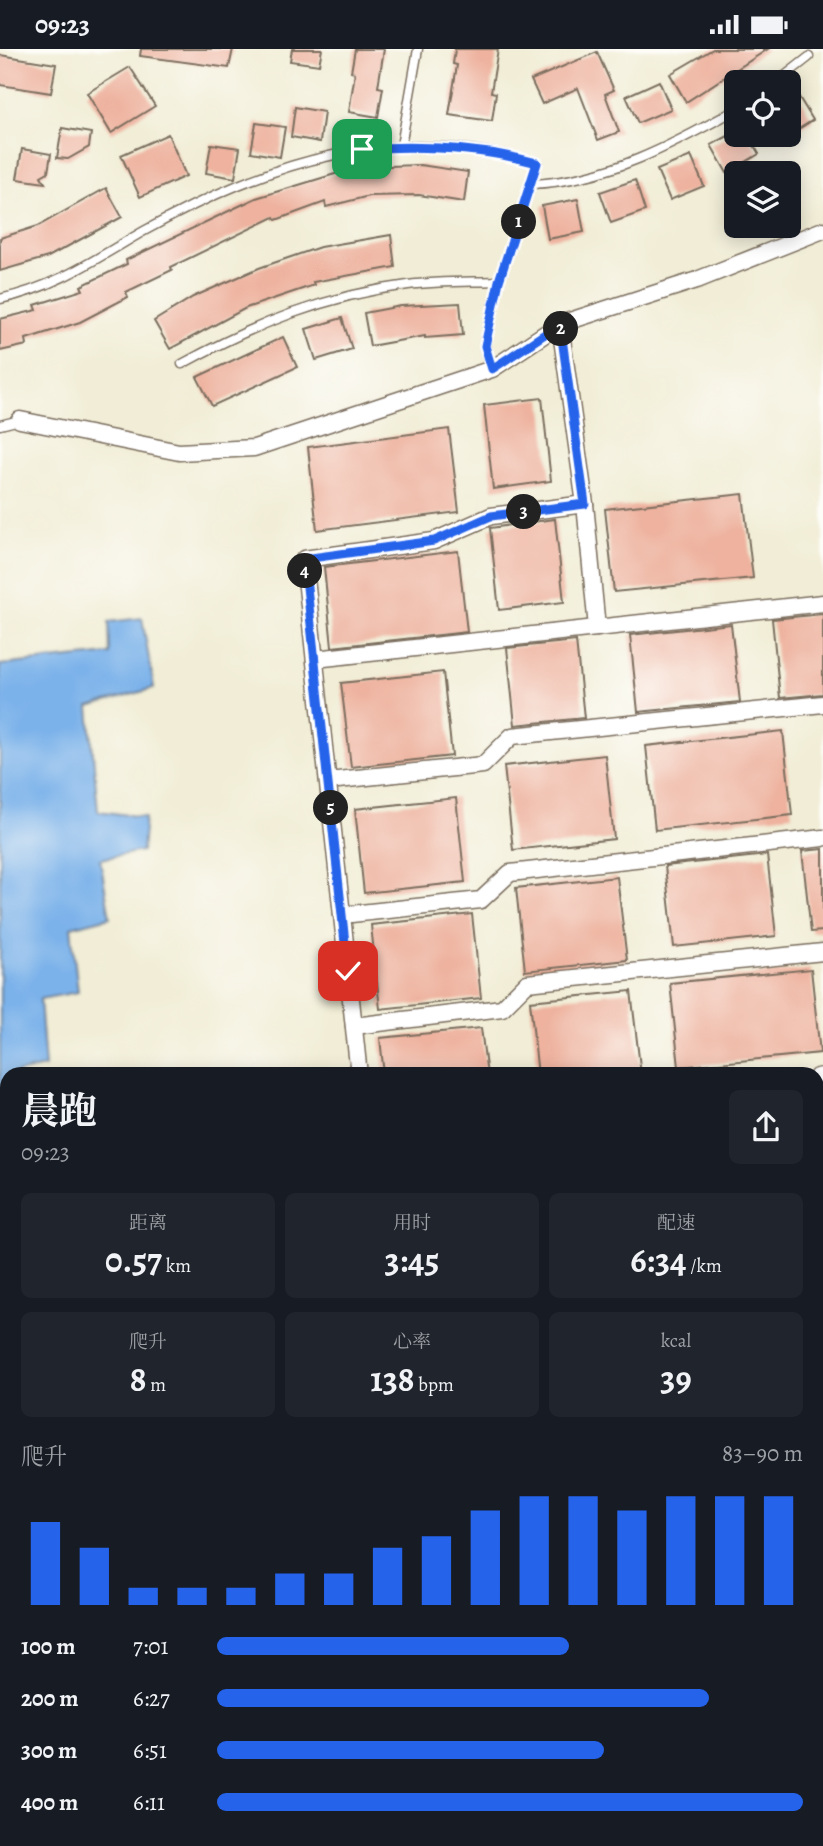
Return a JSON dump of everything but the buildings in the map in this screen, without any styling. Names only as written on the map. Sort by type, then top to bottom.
[{"type":"street","points":[[20,420],[180,452],[254,448],[492,369],[560,324],[697,280],[823,230]]},
{"type":"street","points":[[560,324],[585,504],[597,628]]},
{"type":"street","points":[[358,1067],[304,559],[434,541],[491,516],[585,504]]},
{"type":"street","points":[[315,659],[823,603]]},
{"type":"street","points":[[328,781],[483,765],[512,736],[823,704]]},
{"type":"street","points":[[342,915],[481,900],[510,873],[823,838]]},
{"type":"street","points":[[354,1026],[502,1008],[527,983],[823,952]]},
{"type":"lane","points":[[401,146],[418,49]]},
{"type":"lane","points":[[792,70],[809,57]]},
{"type":"lane","points":[[531,184],[562,183],[650,154],[724,116]]},
{"type":"lane","points":[[0,299],[63,277],[223,190],[316,157],[401,146],[503,154],[537,163],[499,281],[485,346],[492,369]]},
{"type":"lane","points":[[182,364],[248,330],[318,304],[411,285],[499,281]]},
{"type":"lane","points":[[0,425],[20,420]]},
{"type":"water","points":[[142,618],[154,688],[89,707],[98,811],[145,817],[142,851],[100,859],[110,917],[71,927],[78,992],[40,999],[45,1067],[0,1067],[0,665],[110,654],[109,622]]},
{"type":"route","points":[[348,971],[304,559],[434,541],[491,516],[585,504],[560,324],[492,369],[485,346],[499,281],[537,163],[503,154],[438,147],[362,149]]}]
